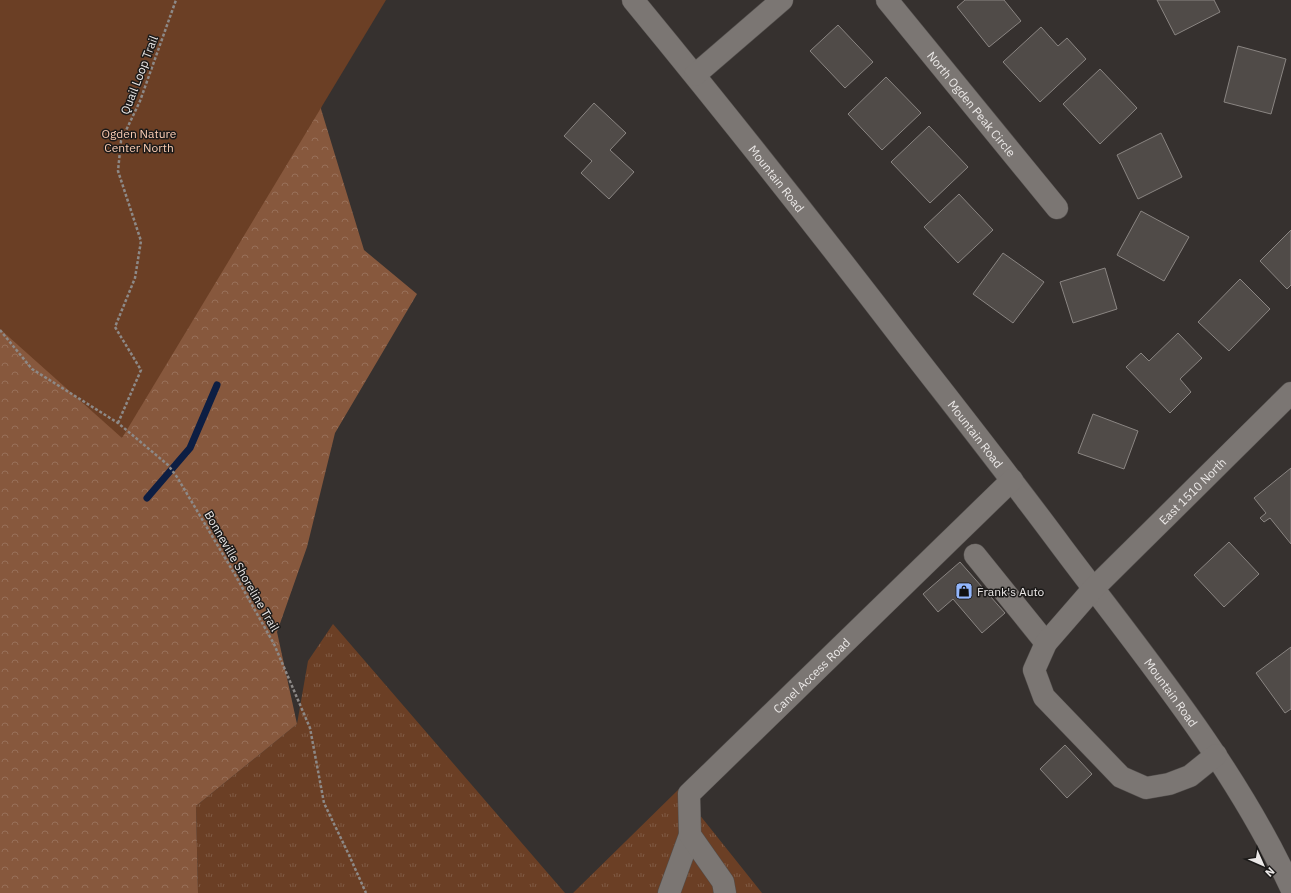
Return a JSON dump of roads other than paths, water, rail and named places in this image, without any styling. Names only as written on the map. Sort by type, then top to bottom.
[{"type":"street","name":"Mountain Road","points":[[632,0],[695,75],[811,220],[1012,480],[1164,683],[1216,755],[1275,853],[1291,888]]},
{"type":"street","points":[[695,75],[782,0]]},
{"type":"street","name":"North Ogden Peak Circle","points":[[887,0],[1057,208]]},
{"type":"street","name":"East 1510 North","points":[[1216,755],[1190,776],[1169,784],[1146,788],[1121,777],[1044,697],[1034,670],[1046,643],[1093,588],[1291,393]]},
{"type":"street","name":"Canel Access Road","points":[[690,835],[689,794],[1012,480]]},
{"type":"street","points":[[974,555],[1046,643]]},
{"type":"street","points":[[669,893],[690,835]]},
{"type":"street","points":[[690,835],[723,882],[725,893]]},
{"type":"waterway","points":[[147,498],[190,448],[217,385]]},
{"type":"place","name":"Frank's Auto","points":[[964,591]]},
{"type":"park label","name":"Ogden Nature Center North","points":[[139,140]]}]
